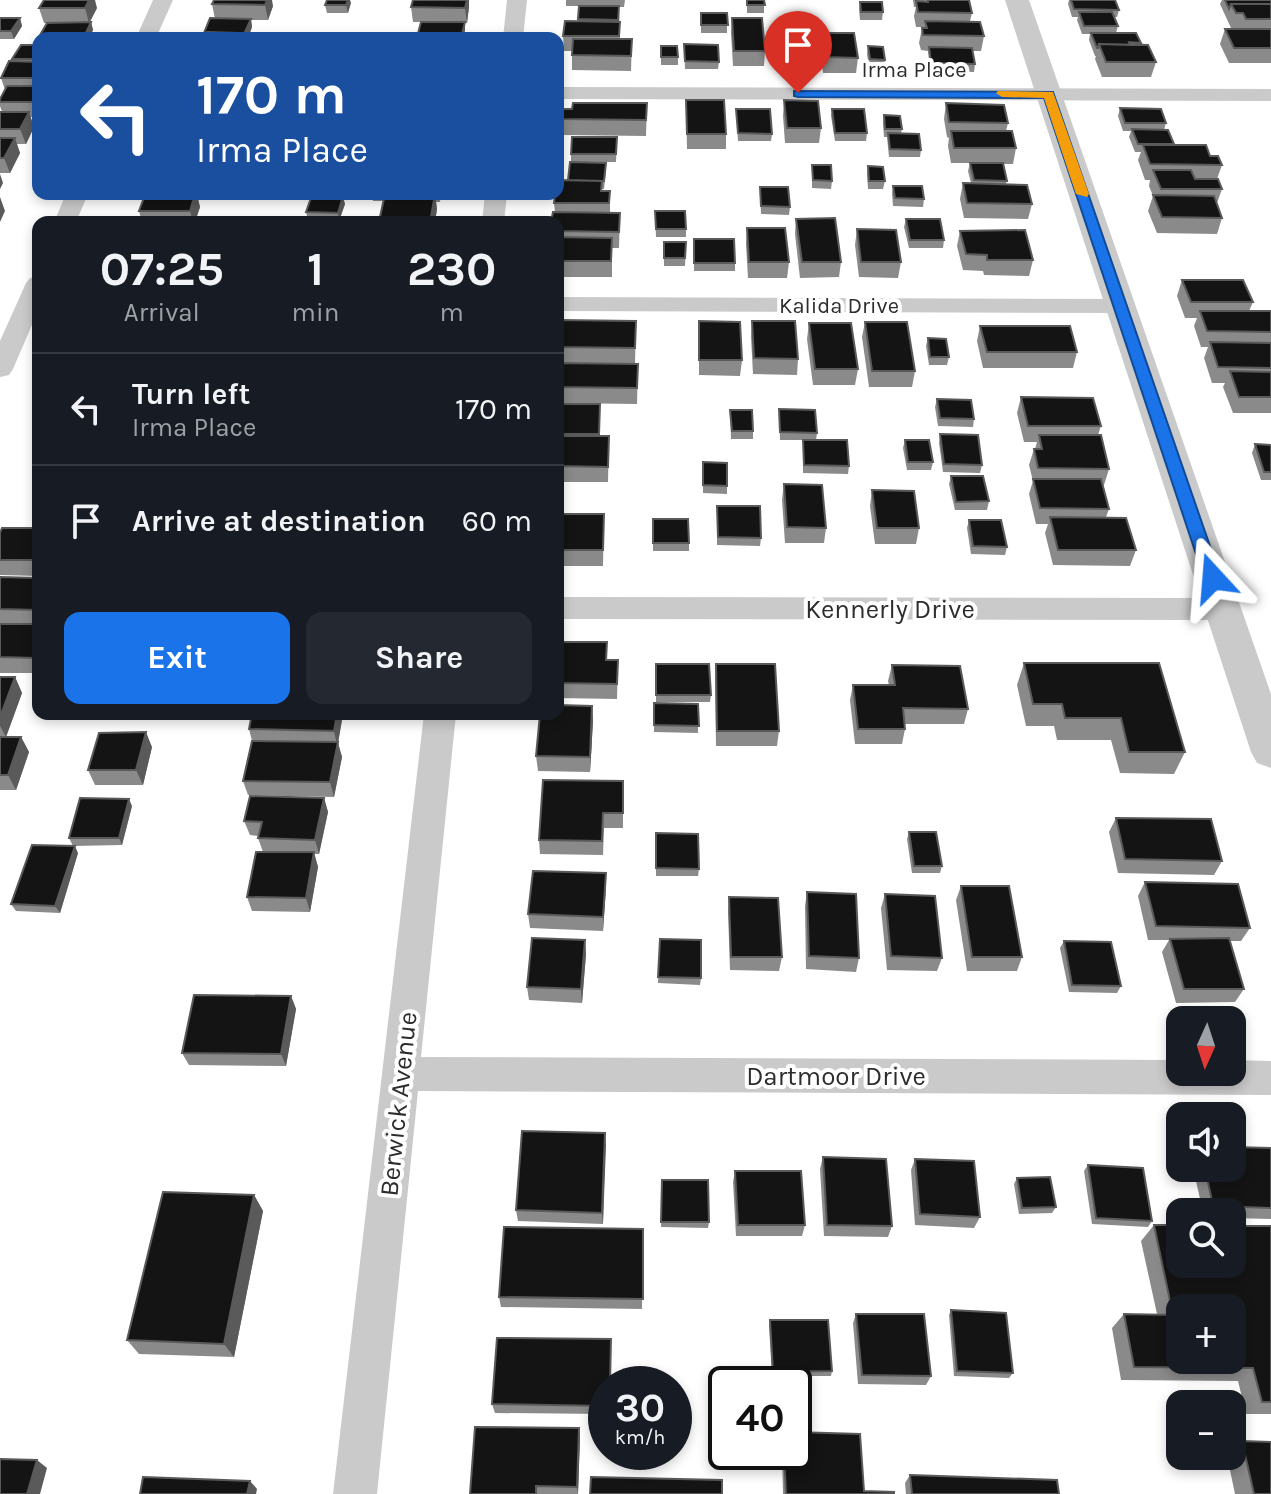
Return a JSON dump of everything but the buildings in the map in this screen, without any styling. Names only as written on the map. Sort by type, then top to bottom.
[{"type":"street","points":[[149,32],[163,0]]},
{"type":"street","points":[[514,32],[517,0]]},
{"type":"street","points":[[1017,0],[1271,752]]},
{"type":"street","name":"Irma Place","points":[[564,93],[1271,95]]},
{"type":"street","points":[[0,369],[32,297]]},
{"type":"street","name":"Kalida Drive","points":[[564,304],[1120,306]]},
{"type":"street","name":"Kennerly Drive","points":[[564,608],[1223,609]]},
{"type":"street","name":"Berwick Avenue","points":[[355,1494],[439,720]]},
{"type":"street","name":"Dartmoor Drive","points":[[401,1074],[1271,1078]]},
{"type":"slow traffic","points":[[1002,93],[1049,94],[1083,194]]},
{"type":"route","points":[[798,93],[1049,94],[1213,578]]}]
